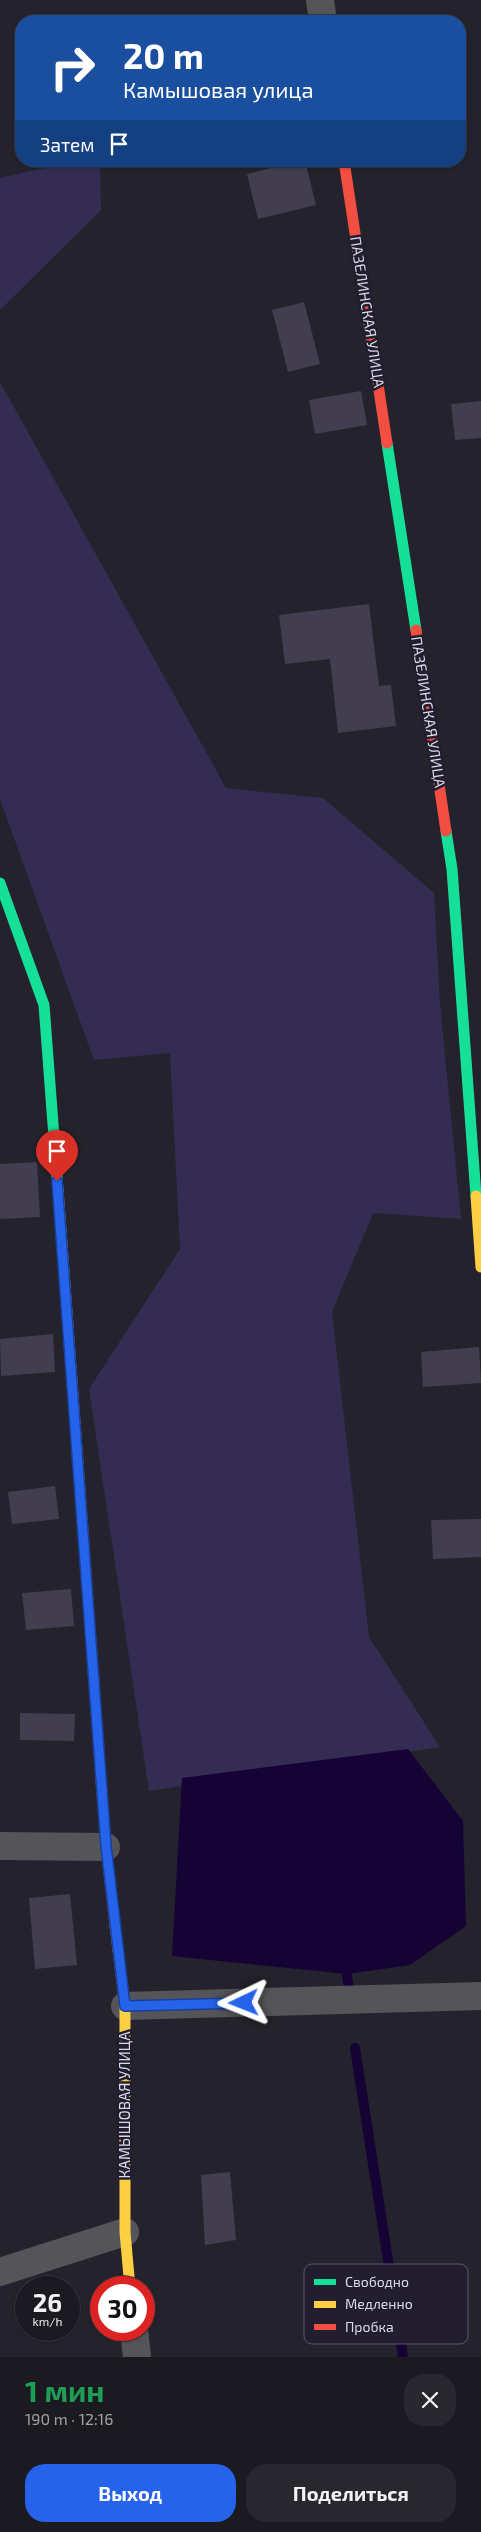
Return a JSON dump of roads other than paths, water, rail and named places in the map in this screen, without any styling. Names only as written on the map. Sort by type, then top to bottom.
[{"type":"street","points":[[320,0],[322,15]]},
{"type":"street","name":"ПАЗЕЛИНСКАЯ УЛИЦА","points":[[345,167],[452,869],[481,1267]]},
{"type":"street","name":"КАМЫШОВАЯ УЛИЦА","points":[[0,883],[44,1005],[106,1846],[125,2006],[124,2232],[129,2276]]},
{"type":"street","points":[[0,1846],[106,1846]]},
{"type":"street","points":[[125,2006],[481,1996]]},
{"type":"street","points":[[0,2272],[124,2232]]},
{"type":"street","points":[[135,2341],[137,2357]]},
{"type":"waterway","points":[[347,1974],[349,1990]]},
{"type":"waterway","points":[[355,2048],[389,2264]]},
{"type":"waterway","points":[[401,2344],[403,2357]]}]
